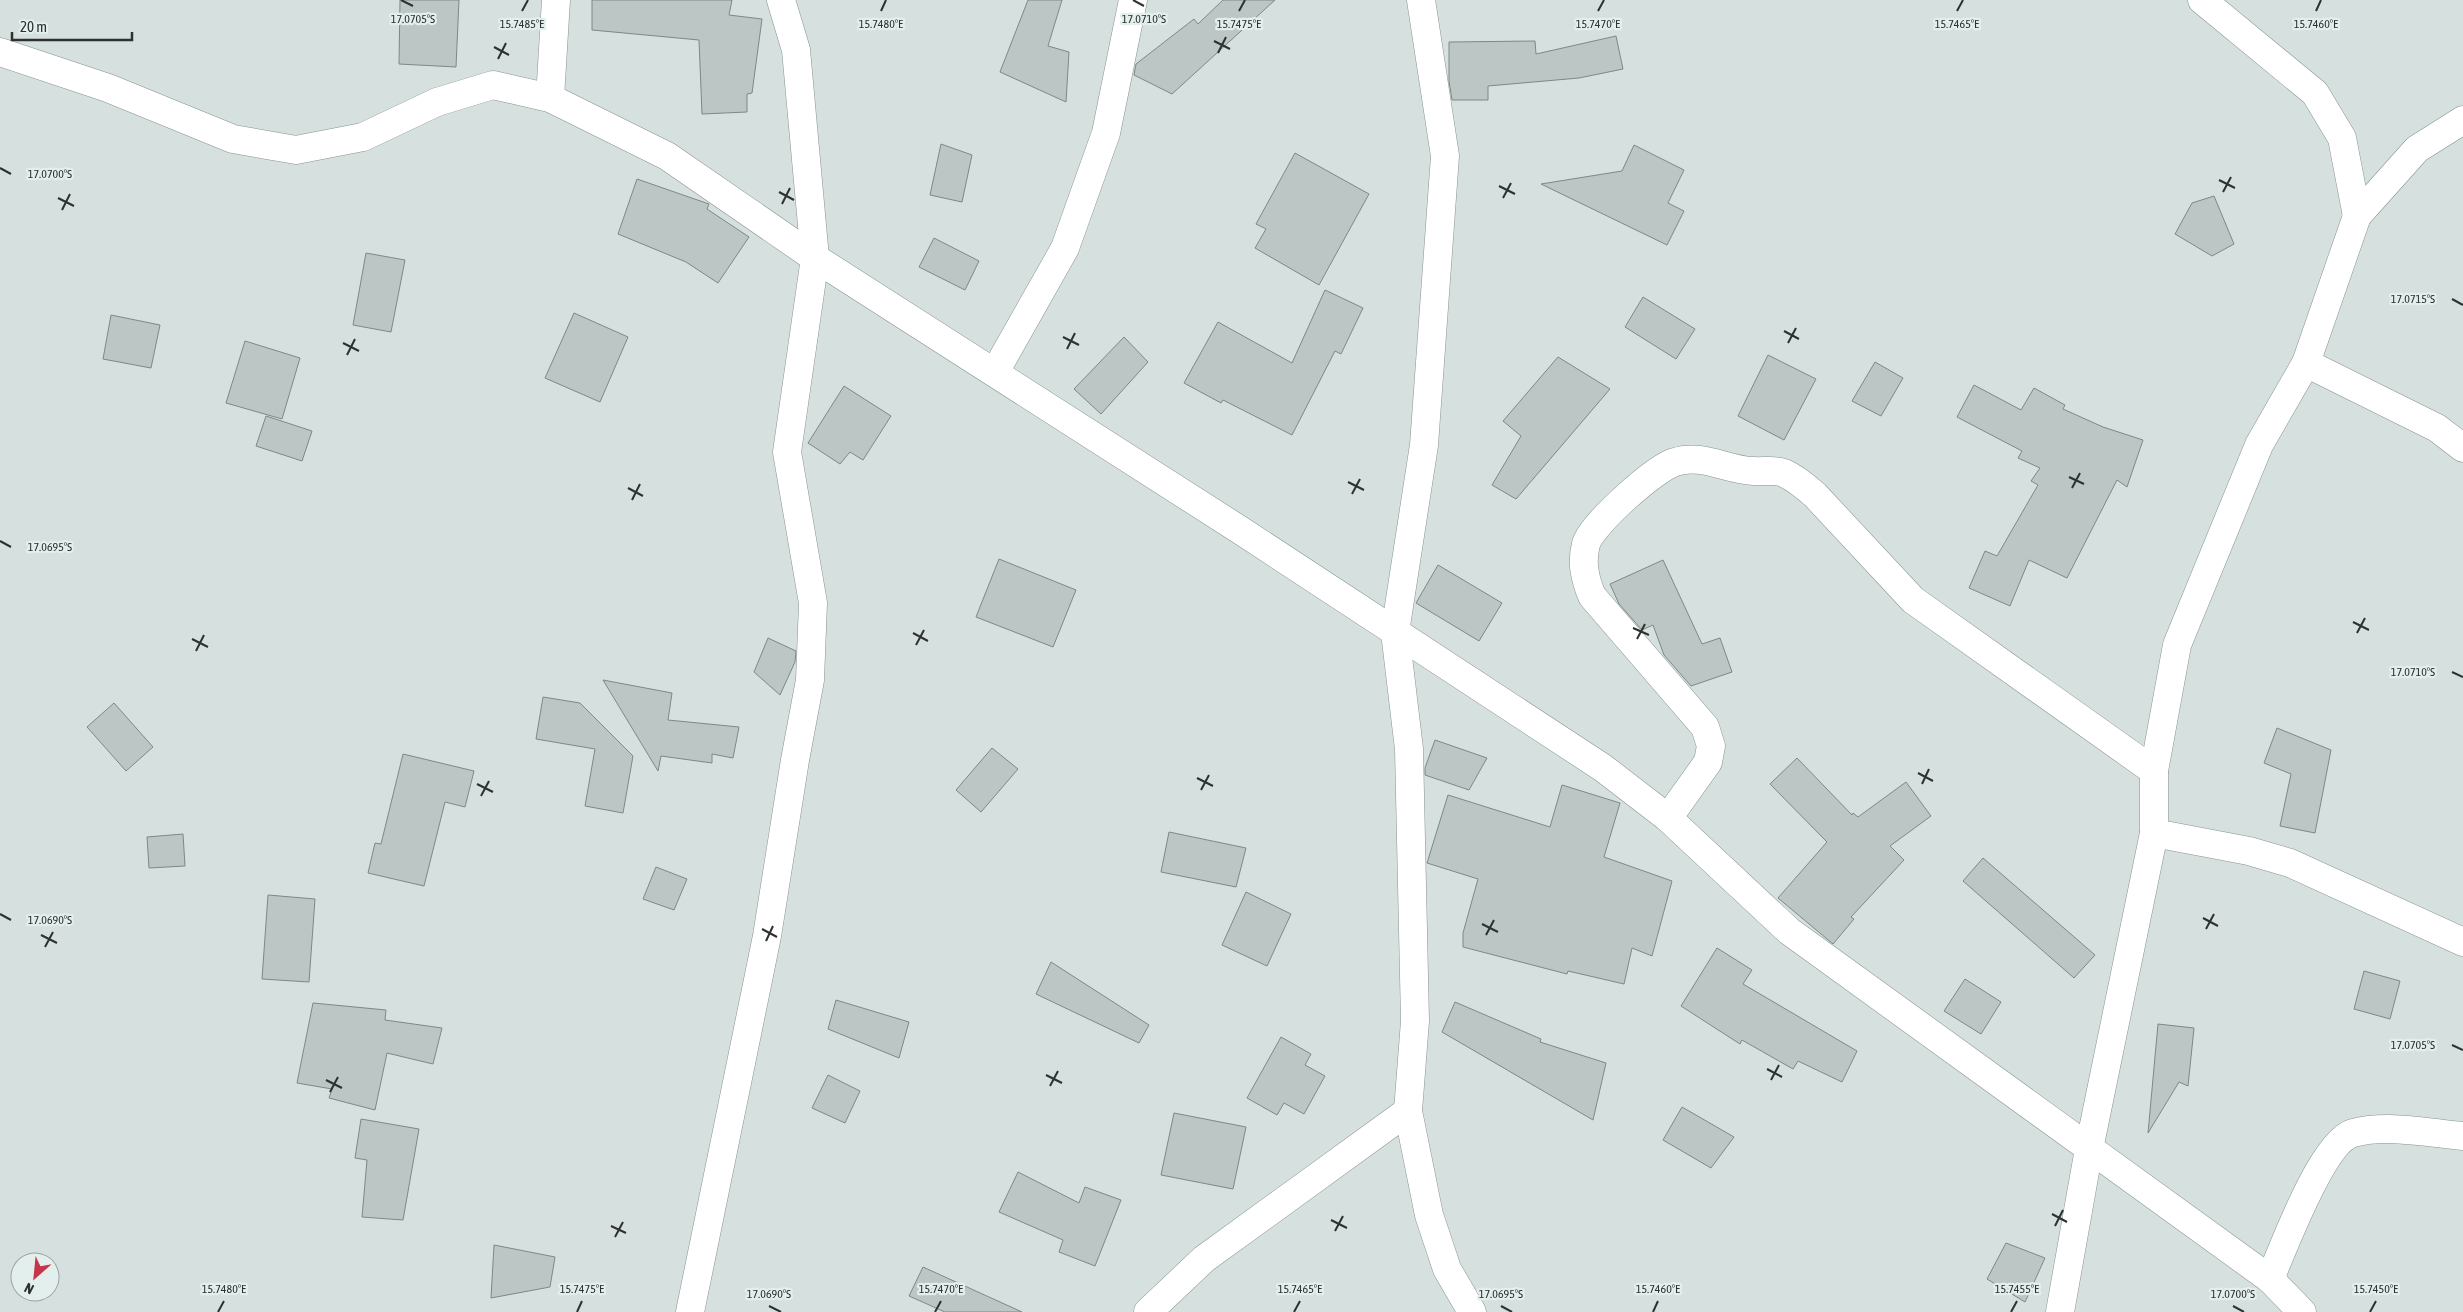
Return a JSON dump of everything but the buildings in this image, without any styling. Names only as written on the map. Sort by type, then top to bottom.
[{"type":"street","points":[[550,98],[556,0]]},
{"type":"street","points":[[690,1312],[766,936],[810,680],[813,603],[788,452],[815,258],[796,50],[781,0]]},
{"type":"street","points":[[995,372],[1065,248],[1106,133],[1133,0]]},
{"type":"street","points":[[1421,0],[1445,156],[1424,445],[1395,632],[1409,749],[1415,1021],[1408,1111],[1429,1215],[1447,1269],[1472,1312]]},
{"type":"street","points":[[2202,0],[2315,93],[2342,138],[2357,216]]},
{"type":"street","points":[[0,52],[108,88],[233,139],[296,150],[363,137],[437,102],[493,85],[550,98],[667,156],[815,258],[995,372],[1603,768],[1668,818],[1789,931],[2270,1279],[2302,1312]]},
{"type":"street","points":[[2060,1312],[2089,1148],[2154,833],[2154,771],[2178,645],[2259,445],[2306,363],[2357,216],[2417,149],[2463,120]]},
{"type":"street","points":[[2306,363],[2437,428],[2463,448]]},
{"type":"street","points":[[1668,818],[1708,762],[1711,746],[1704,727],[1592,596],[1583,573],[1586,543],[1599,523],[1641,484],[1673,462],[1690,459],[1710,461],[1754,472],[1768,470],[1783,473],[1802,485],[1815,495],[1914,600],[2154,771]]},
{"type":"street","points":[[2154,833],[2249,851],[2290,863],[2463,942]]},
{"type":"street","points":[[1148,1312],[1204,1259],[1408,1111]]},
{"type":"street","points":[[2270,1279],[2316,1174],[2337,1145],[2351,1134],[2381,1129],[2463,1136]]}]
